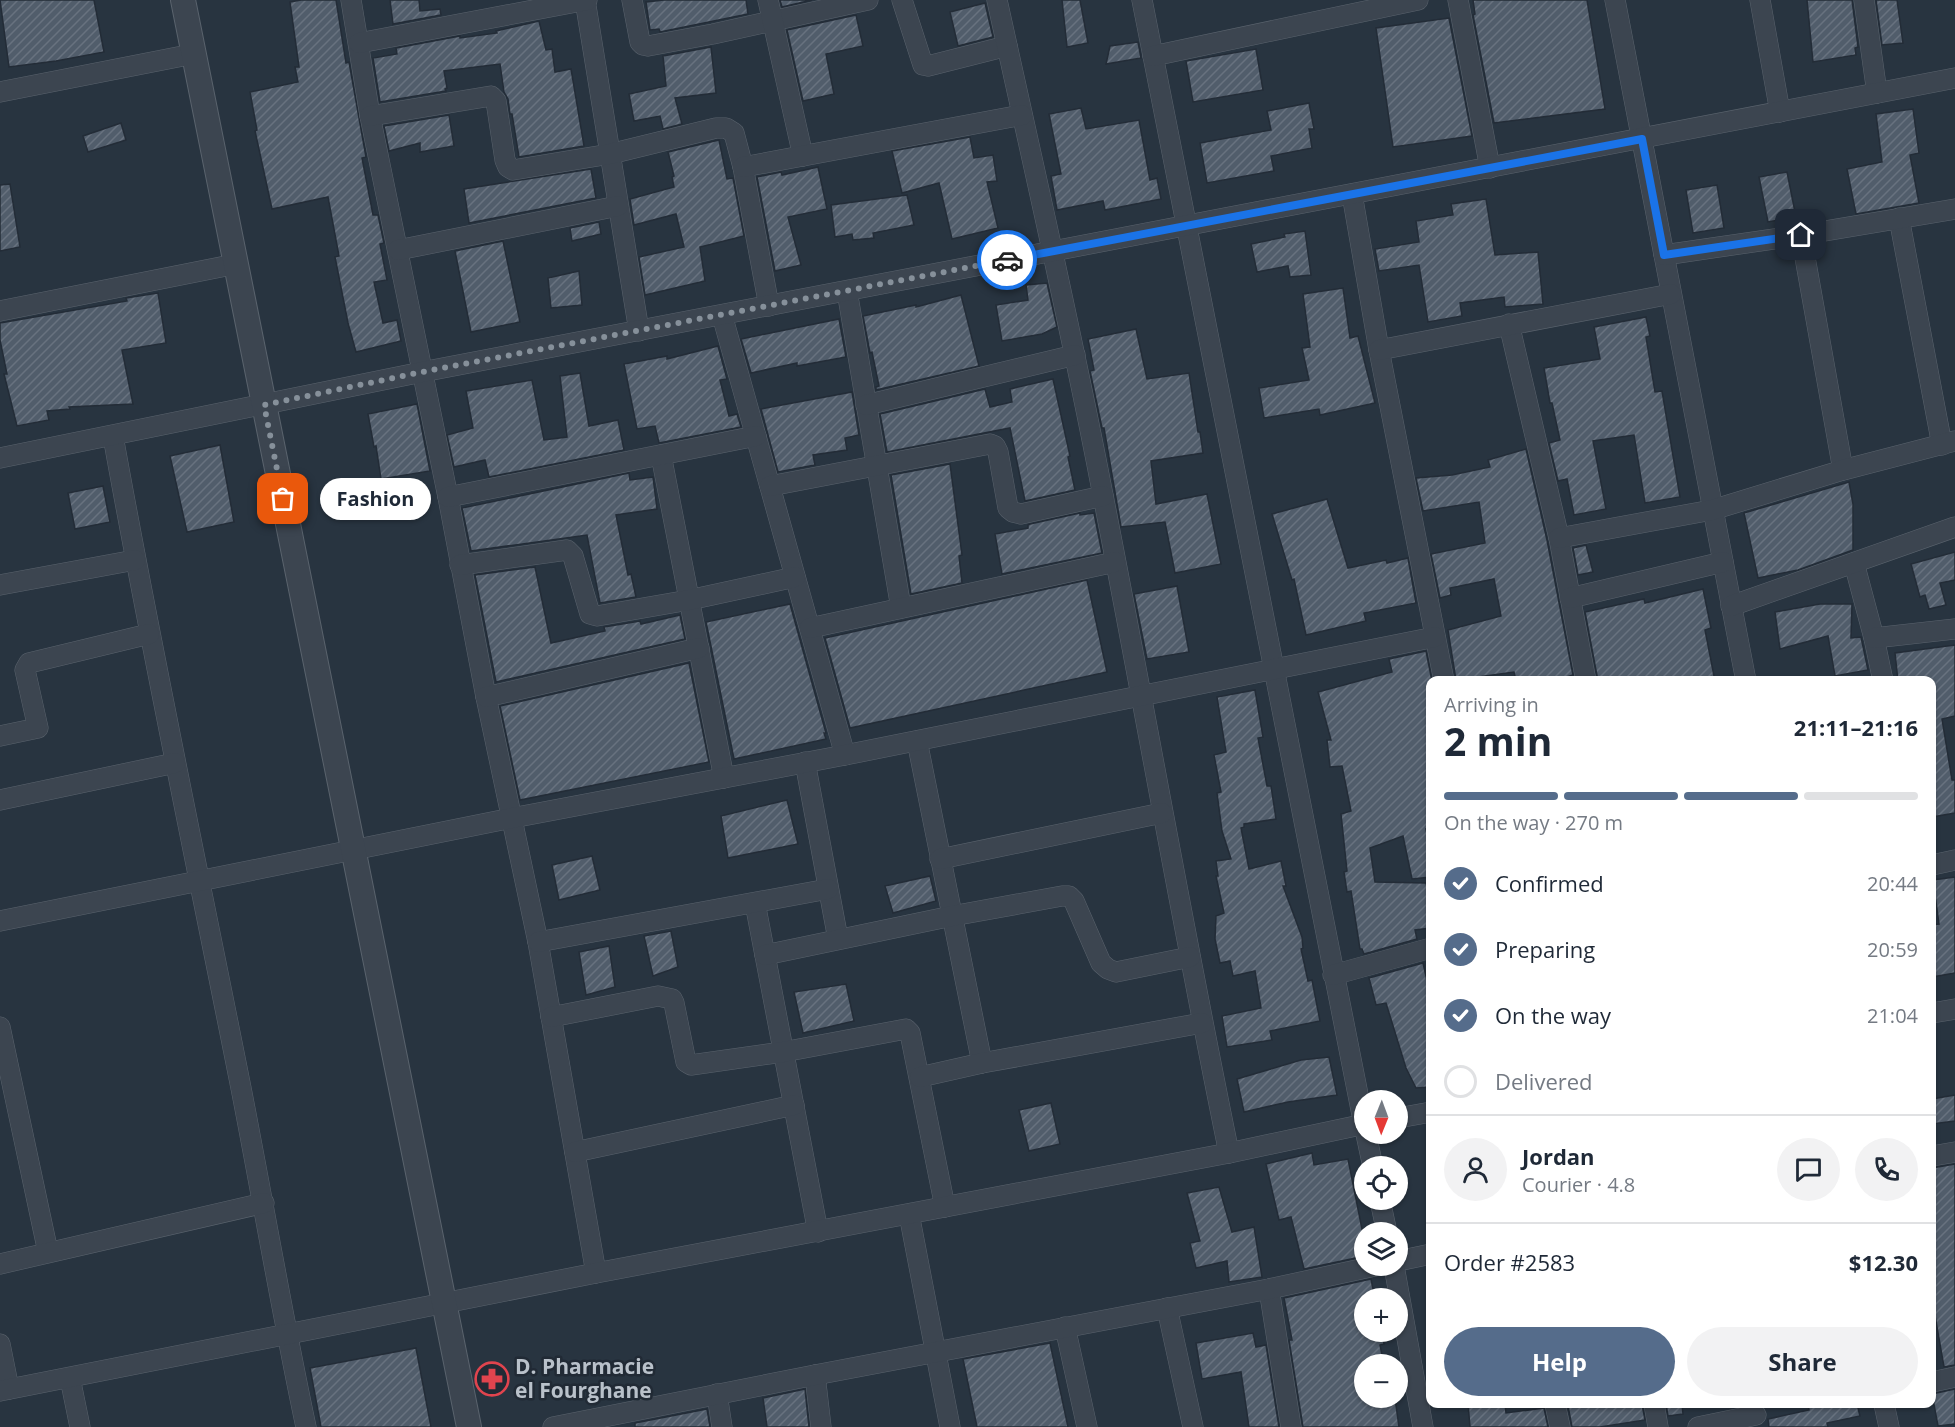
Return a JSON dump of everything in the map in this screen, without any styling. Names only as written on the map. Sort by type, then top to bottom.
[{"type":"street","points":[[183,0],[469,1427]]},
{"type":"street","points":[[351,0],[370,116],[448,497],[486,697],[538,942],[596,1273]]},
{"type":"street","points":[[359,43],[586,0],[639,331]]},
{"type":"street","points":[[632,0],[643,45],[648,46],[868,0]]},
{"type":"street","points":[[768,0],[803,156]]},
{"type":"street","points":[[902,0],[922,65],[928,66],[1007,46]]},
{"type":"street","points":[[997,0],[1075,355],[1202,1023],[1229,1153]]},
{"type":"street","points":[[1142,0],[1357,1090]]},
{"type":"street","points":[[1153,56],[1419,0]]},
{"type":"street","points":[[1458,0],[1490,168]]},
{"type":"street","points":[[1615,0],[1745,676]]},
{"type":"street","points":[[1760,0],[1780,112]]},
{"type":"street","points":[[1864,0],[1877,93]]},
{"type":"street","points":[[0,92],[193,54]]},
{"type":"street","points":[[0,458],[422,372],[1955,78]]},
{"type":"street","points":[[370,116],[491,96],[496,101],[505,160],[508,167],[513,170],[609,154],[716,128],[726,128],[734,133],[743,167],[769,306]]},
{"type":"street","points":[[743,167],[1022,115]]},
{"type":"street","points":[[1352,194],[1379,350],[1443,676]]},
{"type":"street","points":[[398,250],[618,206]]},
{"type":"street","points":[[1664,255],[1955,209]]},
{"type":"street","points":[[1558,538],[1712,510],[1843,470],[1948,443],[1899,218]]},
{"type":"street","points":[[1801,235],[1843,470]]},
{"type":"street","points":[[0,311],[236,264]]},
{"type":"street","points":[[847,291],[901,608]]},
{"type":"street","points":[[1379,350],[1671,294]]},
{"type":"street","points":[[722,315],[845,755]]},
{"type":"street","points":[[1509,324],[1558,538],[1585,676]]},
{"type":"street","points":[[866,405],[1075,355]]},
{"type":"street","points":[[113,436],[174,764],[264,1203],[286,1336],[306,1427]]},
{"type":"street","points":[[448,497],[756,436]]},
{"type":"street","points":[[770,486],[990,444],[995,446],[998,452],[1008,508],[1013,512],[1021,514],[1103,496]]},
{"type":"street","points":[[661,455],[724,778]]},
{"type":"street","points":[[1731,606],[1955,527]]},
{"type":"street","points":[[460,565],[567,550],[573,556],[590,614],[593,616],[689,600],[795,577]]},
{"type":"street","points":[[0,585],[135,560]]},
{"type":"street","points":[[810,628],[1115,562]]},
{"type":"street","points":[[1570,598],[1723,562]]},
{"type":"street","points":[[1854,563],[1882,676]]},
{"type":"street","points":[[1874,638],[1955,629]]},
{"type":"street","points":[[0,736],[38,728],[25,669],[29,663],[149,634]]},
{"type":"street","points":[[0,921],[1436,637]]},
{"type":"street","points":[[486,697],[699,648]]},
{"type":"street","points":[[917,741],[982,1063]]},
{"type":"street","points":[[805,762],[838,939]]},
{"type":"street","points":[[0,800],[174,764]]},
{"type":"street","points":[[940,859],[1162,813]]},
{"type":"street","points":[[1936,864],[1955,860]]},
{"type":"street","points":[[538,942],[828,889]]},
{"type":"street","points":[[765,955],[952,916],[1069,896],[1074,901],[1101,963],[1108,969],[1116,972],[1190,957]]},
{"type":"street","points":[[755,903],[818,1232]]},
{"type":"street","points":[[1334,975],[1426,949]]},
{"type":"street","points":[[551,1017],[658,996],[667,997],[674,1003],[686,1062],[696,1065],[783,1052],[906,1029],[910,1033],[920,1077],[945,1207]]},
{"type":"street","points":[[1936,1012],[1955,1009]]},
{"type":"street","points":[[920,1077],[982,1063],[1202,1023]]},
{"type":"street","points":[[0,1027],[48,1252]]},
{"type":"street","points":[[575,1152],[794,1105]]},
{"type":"street","points":[[1408,1116],[1426,1113]]},
{"type":"street","points":[[0,1344],[4,1390],[596,1273],[1354,1130]]},
{"type":"street","points":[[1936,1155],[1955,1152]]},
{"type":"street","points":[[0,1264],[264,1203]]},
{"type":"street","points":[[909,1214],[951,1427]]},
{"type":"street","points":[[1408,1259],[1426,1255]]},
{"type":"street","points":[[554,1427],[606,1422],[717,1394],[1269,1289],[1354,1271]]},
{"type":"street","points":[[1396,1276],[1423,1427]]},
{"type":"street","points":[[1269,1289],[1291,1427]]},
{"type":"street","points":[[1167,1308],[1193,1427]]},
{"type":"street","points":[[1065,1327],[1087,1427]]},
{"type":"street","points":[[815,1375],[821,1427]]},
{"type":"street","points":[[1936,1381],[1955,1377]]},
{"type":"street","points":[[70,1378],[80,1427]]},
{"type":"street","points":[[717,1394],[722,1427]]},
{"type":"street","points":[[1556,1408],[1560,1427]]},
{"type":"street","points":[[1655,1408],[1658,1427]]},
{"type":"street","points":[[1885,1408],[1889,1427]]},
{"type":"street","points":[[1705,1426],[1757,1415]]},
{"type":"building","points":[[0,0],[94,0],[104,52],[9,67]]},
{"type":"building","points":[[336,0],[346,63],[349,62],[366,157],[362,158],[373,215],[378,215],[384,243],[380,244],[387,280],[374,282],[383,323],[397,320],[401,341],[356,352],[335,257],[339,256],[328,197],[272,209],[255,131],[257,130],[250,92],[298,82],[295,67],[299,67],[290,2]]},
{"type":"building","points":[[390,0],[419,0],[420,11],[440,9],[441,15],[393,24]]},
{"type":"building","points":[[746,0],[748,14],[660,32],[659,29],[650,30],[646,2]]},
{"type":"building","points":[[780,0],[812,0],[782,7]]},
{"type":"building","points":[[1062,0],[1080,0],[1088,43],[1067,47]]},
{"type":"building","points":[[1473,0],[1587,0],[1605,109],[1494,123],[1473,15],[1475,14]]},
{"type":"building","points":[[1807,0],[1852,0],[1858,47],[1855,48],[1856,55],[1813,62]]},
{"type":"building","points":[[1876,0],[1897,0],[1903,43],[1882,45]]},
{"type":"building","points":[[985,3],[993,37],[958,46],[950,12]]},
{"type":"building","points":[[856,15],[863,46],[826,54],[834,94],[803,101],[787,30]]},
{"type":"building","points":[[1449,18],[1472,136],[1393,147],[1376,28]]},
{"type":"building","points":[[539,21],[546,50],[552,49],[555,72],[571,69],[584,146],[519,157],[500,64],[444,71],[446,91],[380,102],[373,58],[397,54],[396,48],[460,36],[460,38],[497,33],[496,31]]},
{"type":"building","points":[[1138,42],[1141,58],[1106,64],[1110,46]]},
{"type":"building","points":[[711,47],[716,93],[675,98],[682,124],[663,129],[660,116],[634,121],[629,94],[666,86],[663,56]]},
{"type":"building","points":[[1256,49],[1263,90],[1193,102],[1186,61]]},
{"type":"building","points":[[1309,103],[1314,129],[1309,129],[1312,148],[1271,156],[1274,171],[1207,183],[1200,143],[1271,130],[1267,111]]},
{"type":"building","points":[[1081,108],[1086,129],[1139,120],[1150,180],[1157,178],[1161,199],[1105,210],[1103,201],[1057,210],[1051,176],[1061,174],[1049,114]]},
{"type":"building","points":[[1913,109],[1919,153],[1910,155],[1919,203],[1856,214],[1847,169],[1882,162],[1876,114]]},
{"type":"building","points":[[449,115],[454,146],[420,152],[420,143],[389,151],[384,126]]},
{"type":"building","points":[[121,123],[126,140],[88,152],[83,136]]},
{"type":"building","points":[[970,137],[974,158],[993,155],[997,181],[987,182],[998,228],[952,239],[939,183],[902,193],[892,151]]},
{"type":"building","points":[[719,140],[727,179],[733,178],[744,236],[700,247],[705,281],[645,295],[639,257],[684,247],[676,214],[634,225],[630,199],[674,187],[672,177],[674,176],[668,152]]},
{"type":"building","points":[[818,167],[827,209],[788,217],[801,265],[775,271],[757,177],[781,172],[782,175]]},
{"type":"building","points":[[591,169],[596,198],[469,223],[464,189]]},
{"type":"building","points":[[1787,172],[1796,217],[1768,222],[1759,177]]},
{"type":"building","points":[[10,184],[20,247],[0,251],[0,185]]},
{"type":"building","points":[[1717,185],[1724,228],[1693,233],[1686,190]]},
{"type":"building","points":[[907,195],[914,225],[873,233],[874,238],[853,240],[852,234],[835,237],[831,205]]},
{"type":"building","points":[[1486,199],[1495,255],[1538,252],[1543,304],[1505,307],[1504,297],[1460,303],[1462,316],[1428,322],[1419,265],[1379,271],[1375,249],[1419,242],[1416,221],[1453,215],[1451,204]]},
{"type":"building","points":[[599,222],[601,234],[572,241],[570,228]]},
{"type":"building","points":[[1305,231],[1311,275],[1290,277],[1288,266],[1257,272],[1251,244],[1285,237],[1284,234]]},
{"type":"building","points":[[503,241],[520,322],[471,332],[455,251]]},
{"type":"building","points":[[579,271],[582,305],[551,308],[548,278]]},
{"type":"building","points":[[1047,283],[1057,327],[1042,334],[1002,341],[996,305],[1028,300],[1026,285]]},
{"type":"building","points":[[1343,288],[1350,338],[1358,336],[1375,403],[1320,415],[1319,409],[1264,418],[1259,388],[1309,380],[1302,348],[1310,347],[1303,294]]},
{"type":"building","points":[[158,293],[166,343],[122,350],[133,404],[69,407],[70,409],[47,411],[49,420],[17,426],[4,374],[7,374],[0,340],[0,323],[127,301],[126,298]]},
{"type":"building","points":[[961,295],[979,366],[876,390],[879,386],[863,316],[916,305],[916,307]]},
{"type":"building","points":[[1646,317],[1650,336],[1646,337],[1655,392],[1662,391],[1680,497],[1645,503],[1634,435],[1593,441],[1606,509],[1574,515],[1567,479],[1558,481],[1549,443],[1560,440],[1544,368],[1600,359],[1594,327]]},
{"type":"building","points":[[839,319],[846,357],[797,366],[797,363],[751,373],[741,339]]},
{"type":"building","points":[[1136,329],[1147,379],[1189,373],[1203,453],[1151,461],[1156,504],[1207,494],[1221,564],[1175,573],[1165,522],[1121,527],[1104,428],[1102,428],[1090,371],[1094,370],[1088,339]]},
{"type":"building","points":[[718,346],[727,379],[720,380],[729,416],[737,414],[741,427],[659,443],[655,426],[637,429],[624,364],[667,356],[667,359]]},
{"type":"building","points":[[580,373],[589,426],[618,420],[624,450],[489,477],[485,460],[454,467],[447,435],[473,428],[466,391],[532,380],[544,440],[567,437],[560,376]]},
{"type":"building","points":[[1053,379],[1075,490],[1025,501],[1010,428],[887,452],[880,414],[985,389],[990,407],[1012,402],[1010,389]]},
{"type":"building","points":[[852,392],[859,435],[845,438],[847,450],[813,455],[815,465],[778,472],[761,409]]},
{"type":"building","points":[[417,404],[430,471],[381,479],[368,414]]},
{"type":"building","points":[[220,445],[234,522],[187,532],[170,456]]},
{"type":"building","points":[[1526,449],[1547,540],[1573,675],[1515,676],[1514,672],[1485,676],[1455,676],[1448,630],[1501,616],[1494,579],[1450,588],[1451,595],[1440,598],[1431,554],[1485,543],[1479,502],[1423,511],[1416,478],[1452,475],[1490,467],[1488,460]]},
{"type":"building","points":[[950,464],[962,555],[959,556],[962,583],[911,594],[891,475]]},
{"type":"building","points":[[629,473],[630,480],[653,477],[657,509],[616,515],[628,575],[631,574],[636,597],[600,603],[587,535],[471,551],[462,508]]},
{"type":"building","points":[[1849,482],[1853,504],[1853,550],[1798,570],[1758,578],[1744,513]]},
{"type":"building","points":[[103,486],[110,522],[75,529],[68,493]]},
{"type":"building","points":[[1327,499],[1348,568],[1408,558],[1416,603],[1364,613],[1366,621],[1306,635],[1294,579],[1292,580],[1272,514]]},
{"type":"building","points":[[1080,513],[1080,515],[1094,513],[1102,553],[1002,574],[995,534],[1028,528],[1030,524]]},
{"type":"building","points":[[1586,545],[1593,572],[1578,575],[1573,548]]},
{"type":"building","points":[[1955,552],[1955,580],[1940,583],[1946,605],[1929,609],[1925,595],[1920,597],[1911,564]]},
{"type":"building","points":[[535,567],[551,643],[605,631],[604,627],[640,621],[641,624],[680,615],[685,639],[496,682],[475,575]]},
{"type":"building","points":[[1087,580],[1107,672],[850,728],[825,638]]},
{"type":"building","points":[[1177,586],[1189,652],[1147,659],[1134,594]]},
{"type":"building","points":[[1703,589],[1711,628],[1705,630],[1714,676],[1597,676],[1585,612],[1644,599],[1645,603]]},
{"type":"building","points":[[790,604],[826,739],[734,759],[706,622]]},
{"type":"building","points":[[1820,604],[1852,604],[1851,638],[1861,637],[1868,670],[1835,676],[1828,636],[1780,649],[1775,612]]},
{"type":"building","points":[[1955,645],[1955,716],[1942,719],[1952,780],[1955,780],[1955,813],[1936,816],[1936,676],[1897,676],[1895,653]]},
{"type":"building","points":[[1426,651],[1431,676],[1426,676],[1426,878],[1412,879],[1403,836],[1370,848],[1375,882],[1426,883],[1426,929],[1415,930],[1417,939],[1364,954],[1360,949],[1351,891],[1347,892],[1344,872],[1347,871],[1341,814],[1351,811],[1342,766],[1330,767],[1327,740],[1331,740],[1318,692],[1392,672],[1389,659]]},
{"type":"building","points":[[689,663],[709,762],[520,800],[500,706]]},
{"type":"building","points":[[1255,690],[1263,737],[1258,738],[1267,786],[1271,786],[1276,819],[1244,824],[1241,828],[1249,869],[1281,861],[1286,886],[1283,886],[1302,937],[1303,948],[1301,949],[1308,981],[1312,980],[1320,1021],[1270,1031],[1272,1040],[1227,1047],[1222,1016],[1261,1008],[1255,971],[1233,976],[1230,961],[1220,963],[1215,939],[1216,916],[1224,913],[1216,876],[1218,876],[1216,861],[1231,859],[1222,831],[1217,793],[1221,792],[1214,755],[1226,752],[1217,697]]},
{"type":"building","points":[[787,800],[798,844],[728,858],[721,816]]},
{"type":"building","points":[[592,856],[600,890],[559,900],[552,865]]},
{"type":"building","points":[[930,876],[936,901],[893,913],[885,886]]},
{"type":"building","points":[[1955,877],[1955,973],[1936,976],[1936,924],[1939,924],[1936,880]]},
{"type":"building","points":[[671,931],[678,967],[653,976],[644,936]]},
{"type":"building","points":[[609,946],[615,987],[586,995],[579,952]]},
{"type":"building","points":[[1423,963],[1426,976],[1426,1087],[1416,1088],[1406,1068],[1386,1003],[1376,1005],[1369,978]]},
{"type":"building","points":[[846,984],[854,1021],[803,1033],[794,992]]},
{"type":"building","points":[[1329,1057],[1337,1095],[1288,1102],[1244,1112],[1237,1079],[1301,1060]]},
{"type":"building","points":[[1955,1095],[1955,1121],[1936,1123],[1936,1098]]},
{"type":"building","points":[[1051,1103],[1060,1144],[1029,1151],[1019,1110]]},
{"type":"building","points":[[1312,1153],[1314,1165],[1348,1159],[1354,1189],[1354,1210],[1358,1210],[1361,1222],[1354,1222],[1354,1258],[1304,1269],[1291,1217],[1279,1220],[1266,1164]]},
{"type":"building","points":[[1955,1164],[1955,1365],[1944,1367],[1936,1321],[1936,1167]]},
{"type":"building","points":[[1219,1187],[1232,1232],[1254,1227],[1262,1277],[1229,1282],[1227,1261],[1196,1268],[1190,1243],[1200,1241],[1187,1193]]},
{"type":"building","points":[[1371,1279],[1373,1288],[1354,1288],[1354,1342],[1384,1342],[1384,1344],[1380,1345],[1382,1354],[1354,1354],[1354,1408],[1396,1408],[1399,1427],[1303,1427],[1284,1298]]},
{"type":"building","points":[[1253,1333],[1256,1347],[1266,1345],[1279,1427],[1249,1427],[1241,1372],[1202,1379],[1196,1343]]},
{"type":"building","points":[[1050,1343],[1068,1427],[977,1427],[963,1359]]},
{"type":"building","points":[[416,1348],[431,1427],[321,1427],[310,1368]]},
{"type":"building","points":[[805,1389],[809,1427],[767,1427],[763,1398]]},
{"type":"building","points":[[1955,1389],[1955,1424],[1938,1426],[1935,1408],[1936,1393]]},
{"type":"building","points":[[1468,1408],[1505,1408],[1506,1413],[1544,1408],[1548,1427],[1470,1427]]},
{"type":"building","points":[[1568,1408],[1643,1408],[1645,1420],[1600,1427],[1572,1427]]},
{"type":"building","points":[[1667,1408],[1682,1408],[1683,1414],[1668,1416]]},
{"type":"building","points":[[1809,1408],[1858,1408],[1860,1416],[1827,1423],[1828,1427],[1769,1427],[1768,1419],[1809,1410]]},
{"type":"building","points":[[707,1409],[710,1427],[635,1427],[635,1423]]},
{"type":"way so far","points":[[283,499],[264,405],[422,372],[1007,260]]},
{"type":"place","name":"Fashion","points":[[283,499]]},
{"type":"place","name":"D. Pharmacie el Fourghane","points":[[492,1379]]},
{"type":"route","points":[[1007,260],[1642,139],[1664,255],[1801,235]]}]
